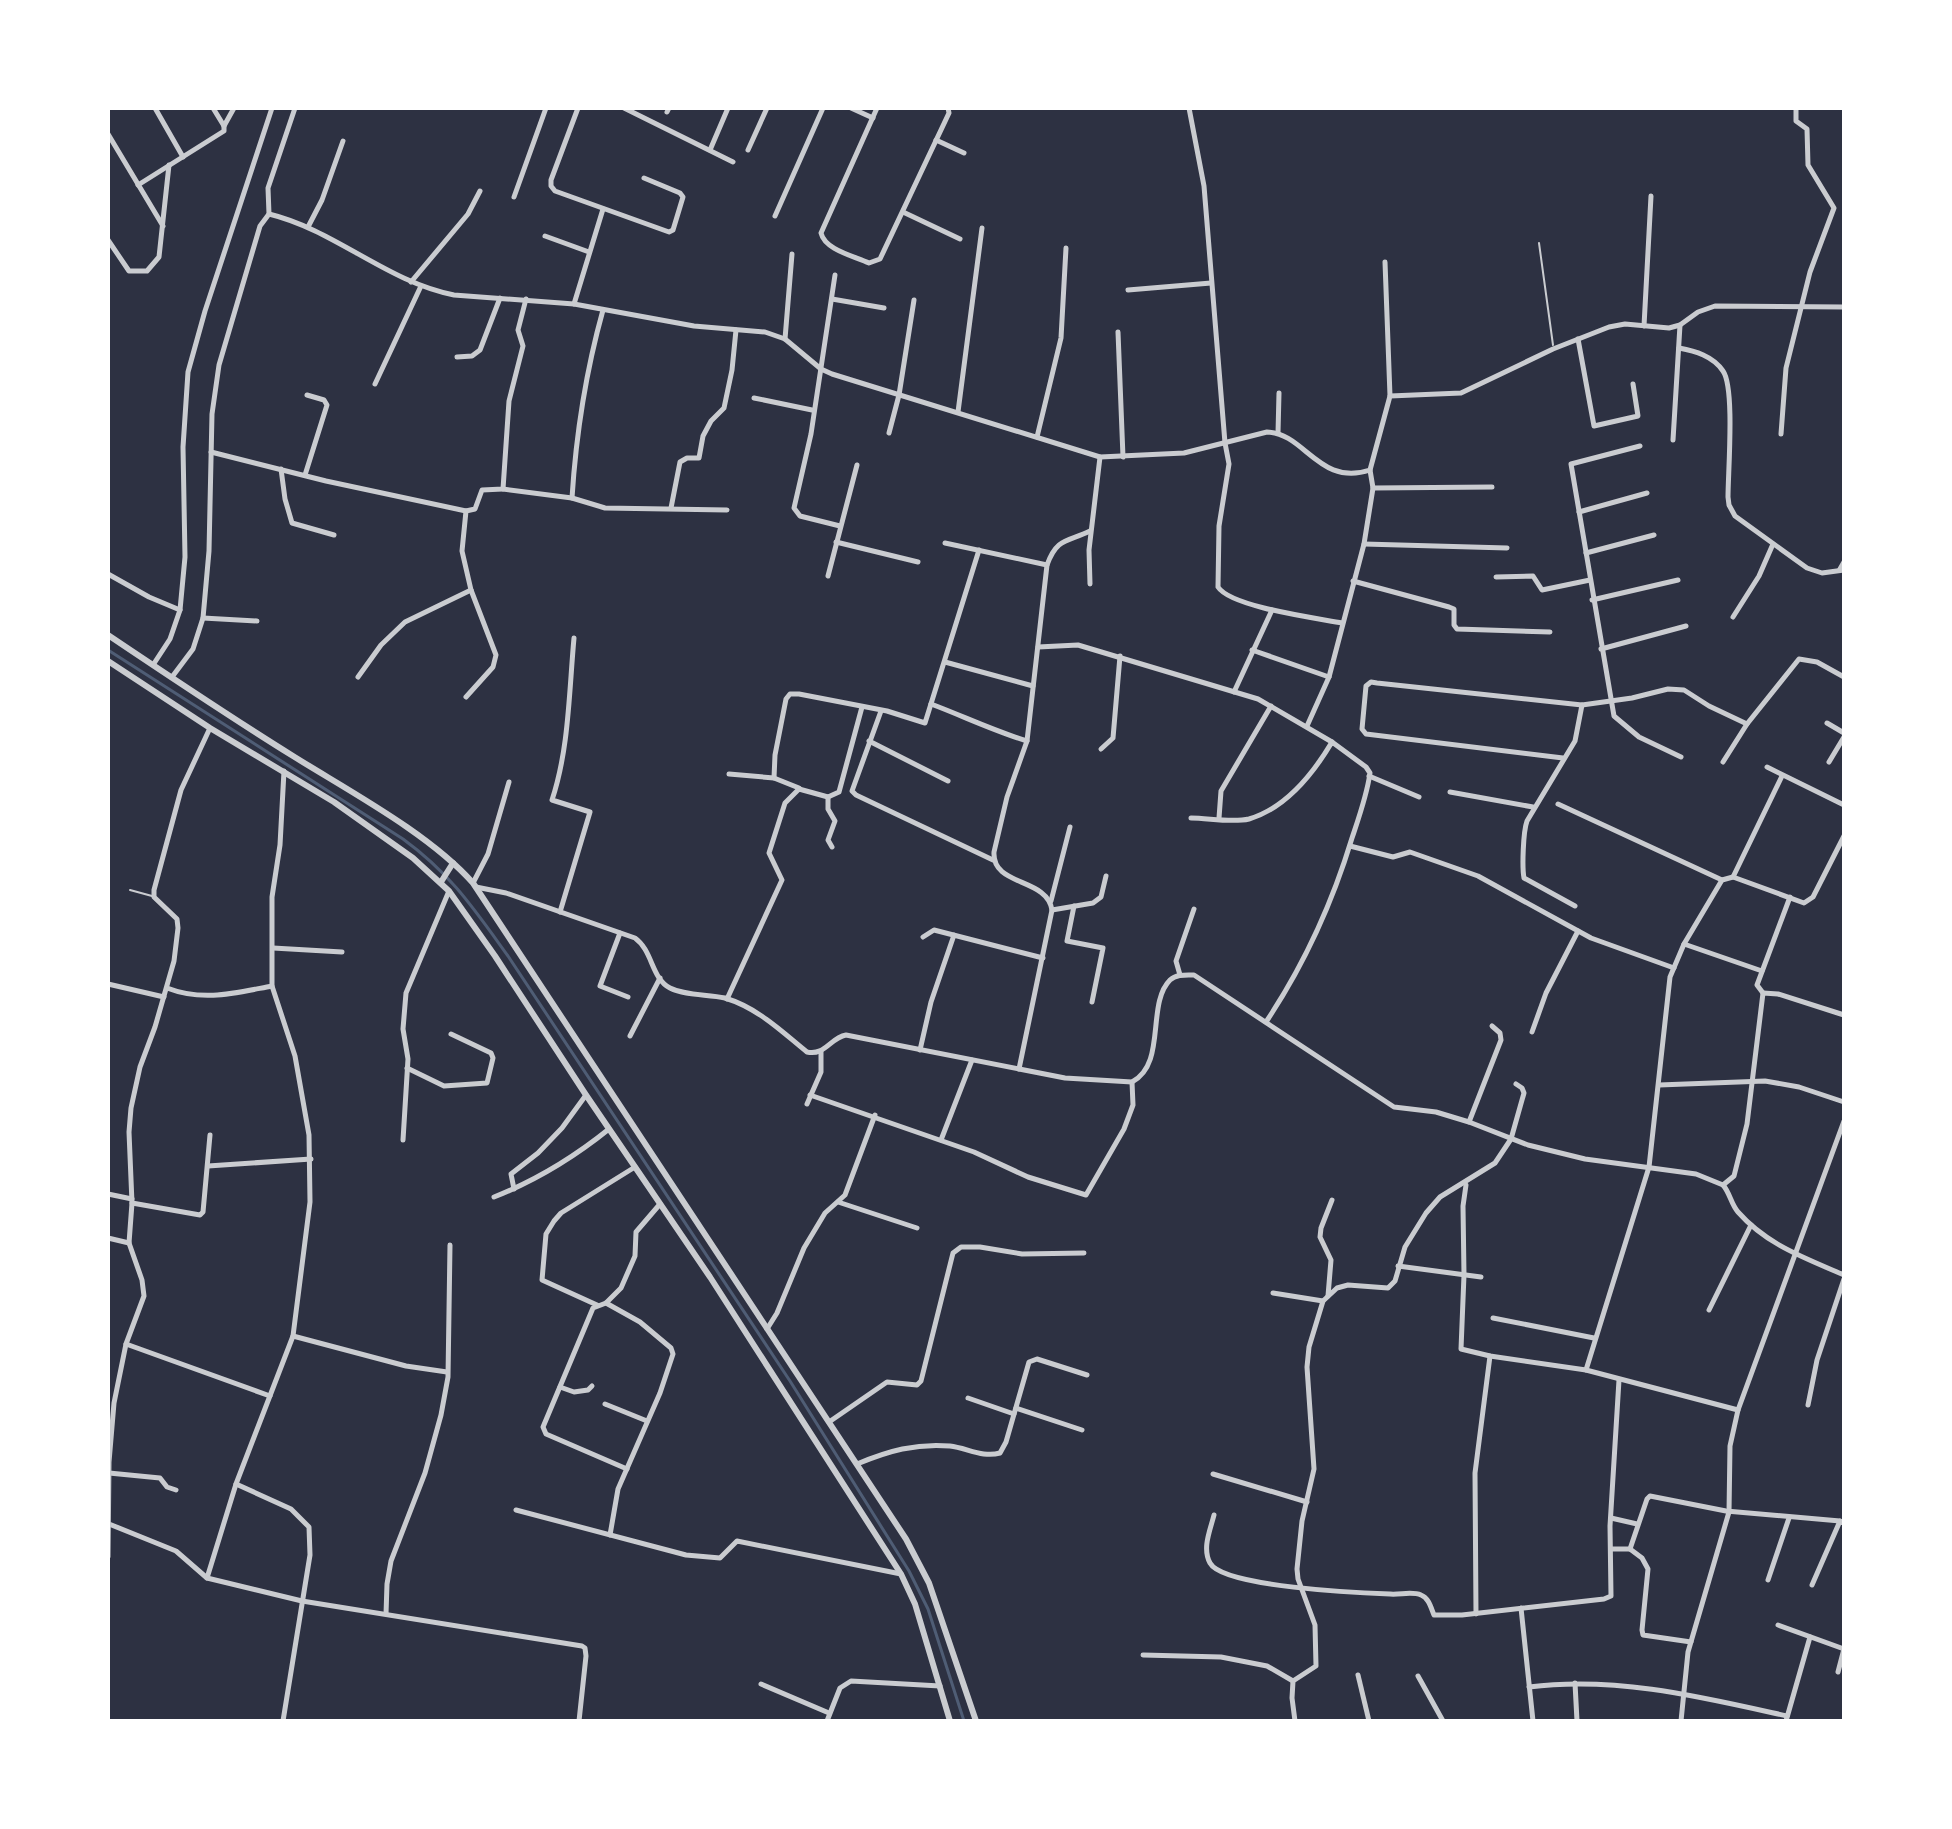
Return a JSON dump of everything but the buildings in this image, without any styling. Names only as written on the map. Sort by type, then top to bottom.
[{"type":"street","points":[[155,108],[183,157]]},
{"type":"street","points":[[213,108],[224,126]]},
{"type":"street","points":[[138,185],[219,136],[234,108]]},
{"type":"street","points":[[153,665],[170,639],[180,610],[185,557],[183,447],[188,372],[272,108]]},
{"type":"street","points":[[172,677],[193,649],[203,618],[209,551],[212,414],[219,365],[260,226],[269,214],[268,188],[295,108]]},
{"type":"street","points":[[514,197],[546,108]]},
{"type":"street","points":[[578,108],[551,186],[555,191],[665,233],[673,230],[683,197],[644,178]]},
{"type":"street","points":[[624,108],[733,162]]},
{"type":"street","points":[[710,150],[728,108]]},
{"type":"street","points":[[748,150],[767,108]]},
{"type":"street","points":[[775,216],[823,108]]},
{"type":"street","points":[[851,108],[873,118]]},
{"type":"street","points":[[877,108],[821,233],[823,241],[869,263],[880,259],[948,108]]},
{"type":"street","points":[[1189,108],[1204,186],[1229,464],[1219,526],[1218,587],[1223,595],[1272,610],[1342,623]]},
{"type":"street","points":[[1781,434],[1786,368],[1810,272],[1834,208],[1808,165],[1807,129],[1796,119],[1796,108]]},
{"type":"street","points":[[108,134],[163,227]]},
{"type":"street","points":[[936,140],[964,153]]},
{"type":"street","points":[[308,227],[322,200],[343,141]]},
{"type":"street","points":[[108,240],[129,271],[141,273],[152,267],[159,257],[169,165]]},
{"type":"street","points":[[411,282],[468,214],[480,191]]},
{"type":"street","points":[[1644,326],[1651,196]]},
{"type":"street","points":[[574,304],[603,209]]},
{"type":"street","points":[[903,212],[960,239]]},
{"type":"street","points":[[269,214],[308,227],[421,286],[454,295],[574,304],[694,326],[765,332],[785,339],[821,369],[1100,457],[1184,453],[1267,432],[1287,437],[1313,459],[1330,468],[1347,473],[1370,470]]},
{"type":"street","points":[[958,412],[982,228]]},
{"type":"street","points":[[545,236],[589,252]]},
{"type":"street","points":[[1037,437],[1061,338],[1066,248]]},
{"type":"street","points":[[785,339],[792,254]]},
{"type":"street","points":[[1307,726],[1329,677],[1364,544],[1373,488],[1370,470],[1390,396],[1385,262]]},
{"type":"street","points":[[835,275],[812,410],[811,434],[794,508],[800,516],[840,526]]},
{"type":"street","points":[[1128,290],[1211,283]]},
{"type":"street","points":[[375,384],[421,286]]},
{"type":"street","points":[[457,357],[472,356],[480,350],[500,298]]},
{"type":"street","points":[[503,489],[509,401],[523,346],[518,330],[526,299]]},
{"type":"street","points":[[832,299],[884,308]]},
{"type":"street","points":[[889,433],[899,395],[914,300]]},
{"type":"street","points":[[1390,396],[1461,393],[1544,353],[1609,327],[1625,324],[1669,328],[1715,306],[1844,307]]},
{"type":"street","points":[[572,498],[575,446],[603,310]]},
{"type":"street","points":[[1673,440],[1680,325]]},
{"type":"street","points":[[671,508],[680,462],[687,458],[699,458],[707,428],[725,403],[736,330]]},
{"type":"street","points":[[1118,332],[1123,457]]},
{"type":"street","points":[[1578,339],[1594,426],[1638,416],[1633,384]]},
{"type":"street","points":[[1679,348],[1695,351],[1715,361],[1729,381],[1729,505],[1735,516],[1807,568],[1822,573],[1842,570],[1844,562]]},
{"type":"street","points":[[1278,433],[1279,393]]},
{"type":"street","points":[[305,475],[327,405],[324,400],[307,395]]},
{"type":"street","points":[[754,398],[812,410]]},
{"type":"street","points":[[1640,446],[1571,464],[1586,553],[1587,580],[1614,716],[1639,737],[1681,757]]},
{"type":"street","points":[[211,452],[466,511],[475,509],[482,490],[503,489],[572,498],[605,508],[727,510]]},
{"type":"street","points":[[1090,584],[1090,531],[1100,457]]},
{"type":"street","points":[[828,576],[857,465]]},
{"type":"street","points":[[281,469],[292,523],[334,535]]},
{"type":"street","points":[[1373,488],[1492,487]]},
{"type":"street","points":[[1579,512],[1647,493]]},
{"type":"street","points":[[466,511],[462,551],[471,590],[496,655],[493,667],[466,697]]},
{"type":"street","points":[[993,860],[1007,797],[1027,741],[1047,565],[1065,538],[1090,531]]},
{"type":"street","points":[[1586,553],[1654,535]]},
{"type":"street","points":[[836,542],[918,562]]},
{"type":"street","points":[[945,543],[1047,565]]},
{"type":"street","points":[[1364,544],[1507,548]]},
{"type":"street","points":[[1733,617],[1759,576],[1773,544]]},
{"type":"street","points":[[774,778],[775,755],[786,699],[790,694],[897,713],[922,723],[927,720],[979,550]]},
{"type":"street","points":[[108,574],[180,610]]},
{"type":"street","points":[[1496,577],[1533,576],[1542,590],[1587,580]]},
{"type":"street","points":[[1592,600],[1678,580]]},
{"type":"street","points":[[1353,581],[1454,609],[1457,629],[1550,632]]},
{"type":"street","points":[[358,677],[381,645],[405,622],[471,590]]},
{"type":"street","points":[[1234,692],[1272,610]]},
{"type":"street","points":[[203,618],[257,621]]},
{"type":"street","points":[[1601,649],[1686,626]]},
{"type":"street","points":[[108,635],[365,801],[452,865],[474,885],[923,1568],[976,1721]]},
{"type":"street","points":[[560,912],[590,812],[552,800],[564,745],[574,638]]},
{"type":"street","points":[[1038,647],[1078,645],[1234,692],[1271,706],[1307,726],[1366,767],[1369,776],[1336,888],[1305,958],[1266,1022]]},
{"type":"street","points":[[1252,650],[1329,677]]},
{"type":"street","points":[[1101,749],[1113,738],[1120,656]]},
{"type":"street","points":[[1723,762],[1747,724],[1799,659],[1817,662],[1844,677]]},
{"type":"street","points":[[945,662],[1033,686]]},
{"type":"street","points":[[109,665],[376,830],[442,880],[660,1204],[901,1574],[915,1604],[950,1721]]},
{"type":"street","points":[[1563,758],[1366,734],[1362,729],[1366,686],[1371,682],[1585,705],[1668,689],[1684,690],[1747,724]]},
{"type":"street","points":[[931,704],[999,733],[1027,741]]},
{"type":"street","points":[[1575,906],[1524,878],[1524,830],[1533,807],[1579,729],[1585,705]]},
{"type":"street","points":[[1219,818],[1221,791],[1271,706]]},
{"type":"street","points":[[729,774],[774,778],[828,797],[840,789],[862,707]]},
{"type":"street","points":[[881,711],[852,791],[993,860],[1001,872],[1043,892],[1051,902]]},
{"type":"street","points":[[1827,723],[1844,735],[1829,762]]},
{"type":"street","points":[[108,1557],[109,1462],[114,1403],[126,1344],[144,1296],[142,1280],[129,1243],[131,1108],[141,1062],[174,961],[177,919],[154,897],[155,884],[181,790],[210,728]]},
{"type":"street","points":[[869,741],[948,781]]},
{"type":"street","points":[[1191,818],[1247,819],[1280,804],[1313,772],[1332,742]]},
{"type":"street","points":[[1767,767],[1844,805]]},
{"type":"street","points":[[207,1578],[236,1484],[293,1336],[308,1218],[311,1159],[295,1056],[272,986],[272,897],[280,845],[284,771]]},
{"type":"street","points":[[1369,776],[1419,797]]},
{"type":"street","points":[[1733,877],[1782,776]]},
{"type":"street","points":[[474,885],[483,867],[509,782]]},
{"type":"street","points":[[727,999],[782,880],[769,853],[785,803],[799,789]]},
{"type":"street","points":[[1450,792],[1533,807]]},
{"type":"street","points":[[828,797],[828,809],[835,821],[828,840],[832,847]]},
{"type":"street","points":[[1558,804],[1722,880],[1733,877],[1804,903],[1813,897],[1844,836]]},
{"type":"street","points":[[1019,1069],[1043,958],[1051,902],[1070,827]]},
{"type":"street","points":[[1350,846],[1393,857],[1404,852],[1416,853],[1478,876],[1591,938],[1674,968]]},
{"type":"street","points":[[442,880],[452,865]]},
{"type":"street","points":[[1052,910],[1093,903],[1101,897],[1106,876]]},
{"type":"street","points":[[1586,1370],[1649,1167],[1667,990],[1684,944],[1722,880]]},
{"type":"street","points":[[474,885],[506,893],[643,943],[660,978],[672,989],[727,999],[759,1013],[807,1052],[821,1052],[838,1037],[846,1035],[1065,1078],[1119,1084],[1132,1082],[1141,1077],[1150,1058],[1160,999],[1169,980],[1180,975],[1194,975],[1394,1107],[1415,1112],[1436,1112],[1511,1139],[1600,1162],[1696,1174],[1723,1185],[1734,1207],[1751,1225],[1795,1255],[1844,1277],[1817,1360],[1808,1405]]},
{"type":"street","points":[[403,1140],[407,1068],[403,1029],[408,986],[417,972],[449,891]]},
{"type":"street","points":[[1723,1185],[1734,1176],[1747,1124],[1763,993],[1757,985],[1790,897]]},
{"type":"street","points":[[1074,906],[1067,941],[1103,948],[1092,1002]]},
{"type":"street","points":[[1180,975],[1176,961],[1194,909]]},
{"type":"street","points":[[923,937],[934,930],[1043,958]]},
{"type":"street","points":[[1532,1032],[1546,993],[1578,931]]},
{"type":"street","points":[[620,933],[600,986],[628,997]]},
{"type":"street","points":[[920,1050],[931,1002],[954,935]]},
{"type":"street","points":[[1684,944],[1762,971]]},
{"type":"street","points":[[273,948],[342,952]]},
{"type":"street","points":[[630,1036],[660,978]]},
{"type":"street","points":[[108,984],[164,997]]},
{"type":"street","points":[[167,988],[183,994],[208,997],[272,986]]},
{"type":"street","points":[[1763,993],[1778,994],[1844,1015]]},
{"type":"street","points":[[1469,1122],[1501,1040],[1500,1033],[1492,1026]]},
{"type":"street","points":[[407,1068],[444,1086],[487,1083],[493,1062],[491,1053],[451,1034]]},
{"type":"street","points":[[807,1104],[821,1072],[821,1052]]},
{"type":"street","points":[[941,1140],[972,1060]]},
{"type":"street","points":[[1659,1085],[1765,1081],[1799,1087],[1844,1102]]},
{"type":"street","points":[[810,1095],[875,1115],[1028,1177],[1086,1195],[1124,1129],[1133,1105],[1132,1082]]},
{"type":"street","points":[[1273,1293],[1325,1299],[1337,1288],[1348,1285],[1388,1288],[1395,1281],[1412,1232],[1440,1197],[1495,1163],[1511,1139],[1524,1093],[1516,1084]]},
{"type":"street","points":[[514,1189],[511,1174],[538,1153],[562,1128],[586,1095]]},
{"type":"street","points":[[767,1329],[777,1313],[804,1248],[825,1213],[845,1195],[875,1115]]},
{"type":"street","points":[[1681,1721],[1691,1642],[1729,1512],[1730,1446],[1738,1410],[1844,1121]]},
{"type":"street","points":[[494,1197],[572,1159],[609,1129]]},
{"type":"street","points":[[108,1194],[200,1215],[203,1212],[210,1135]]},
{"type":"street","points":[[208,1166],[311,1159]]},
{"type":"street","points":[[597,1305],[542,1280],[546,1234],[561,1213],[635,1167]]},
{"type":"street","points":[[1466,1185],[1461,1349],[1586,1370],[1738,1410]]},
{"type":"street","points":[[1293,1681],[1316,1666],[1317,1660],[1315,1625],[1297,1569],[1312,1485],[1314,1451],[1309,1420],[1307,1367],[1313,1329],[1325,1299],[1331,1260],[1320,1237],[1332,1200]]},
{"type":"street","points":[[838,1202],[917,1228]]},
{"type":"street","points":[[627,1469],[543,1430],[593,1308],[606,1303],[621,1288],[635,1256],[636,1232],[660,1204]]},
{"type":"street","points":[[1709,1310],[1751,1225]]},
{"type":"street","points":[[108,1238],[129,1243]]},
{"type":"street","points":[[386,1614],[391,1561],[425,1473],[441,1415],[448,1372],[450,1245]]},
{"type":"street","points":[[829,1422],[887,1382],[917,1385],[921,1381],[953,1253],[961,1247],[1022,1254],[1084,1253]]},
{"type":"street","points":[[1398,1266],[1481,1277]]},
{"type":"street","points":[[606,1303],[640,1322],[671,1348],[673,1354],[660,1393],[618,1489],[610,1535]]},
{"type":"street","points":[[1493,1318],[1595,1338]]},
{"type":"street","points":[[293,1336],[406,1366],[448,1372]]},
{"type":"street","points":[[126,1344],[270,1396]]},
{"type":"street","points":[[1476,1614],[1475,1473],[1490,1356]]},
{"type":"street","points":[[857,1464],[892,1449],[920,1445],[951,1446],[989,1455],[1000,1453],[1029,1362],[1037,1359],[1087,1375]]},
{"type":"street","points":[[1214,1515],[1206,1547],[1210,1564],[1218,1572],[1252,1583],[1302,1589],[1418,1593],[1426,1598],[1434,1615],[1476,1614],[1604,1599],[1611,1596],[1611,1518],[1619,1380]]},
{"type":"street","points":[[560,1387],[574,1392],[588,1390],[592,1386]]},
{"type":"street","points":[[968,1398],[1082,1430]]},
{"type":"street","points":[[605,1404],[647,1421]]},
{"type":"street","points":[[109,1473],[160,1478],[167,1487],[176,1490]]},
{"type":"street","points":[[1213,1474],[1307,1502]]},
{"type":"street","points":[[236,1484],[291,1509],[309,1527],[310,1555],[283,1721]]},
{"type":"street","points":[[1630,1549],[1650,1496],[1729,1512],[1842,1522],[1812,1585]]},
{"type":"street","points":[[516,1510],[686,1555],[723,1558],[731,1545],[741,1541],[901,1574]]},
{"type":"street","points":[[1611,1518],[1637,1524]]},
{"type":"street","points":[[1768,1580],[1789,1518]]},
{"type":"street","points":[[109,1524],[176,1551],[207,1578],[302,1601],[582,1646],[586,1656],[579,1721]]},
{"type":"street","points":[[1611,1549],[1630,1549],[1642,1558],[1648,1569],[1643,1635],[1691,1642]]},
{"type":"street","points":[[1521,1608],[1533,1721]]},
{"type":"street","points":[[1778,1625],[1844,1649],[1838,1672]]},
{"type":"street","points":[[1529,1687],[1575,1683],[1684,1692],[1786,1718],[1810,1637]]},
{"type":"street","points":[[1143,1655],[1221,1657],[1267,1666],[1293,1681]]},
{"type":"street","points":[[1358,1675],[1369,1721]]},
{"type":"street","points":[[1418,1676],[1443,1721]]},
{"type":"street","points":[[827,1721],[840,1688],[851,1681],[940,1686]]},
{"type":"street","points":[[1293,1681],[1295,1721]]},
{"type":"street","points":[[1575,1683],[1577,1721]]},
{"type":"street","points":[[761,1684],[829,1713]]},
{"type":"lane","points":[[1539,243],[1553,349]]},
{"type":"lane","points":[[130,890],[154,897]]},
{"type":"waterway","points":[[108,650],[403,839],[435,865],[472,908],[508,956],[790,1381],[909,1571],[928,1609],[964,1721]]}]
